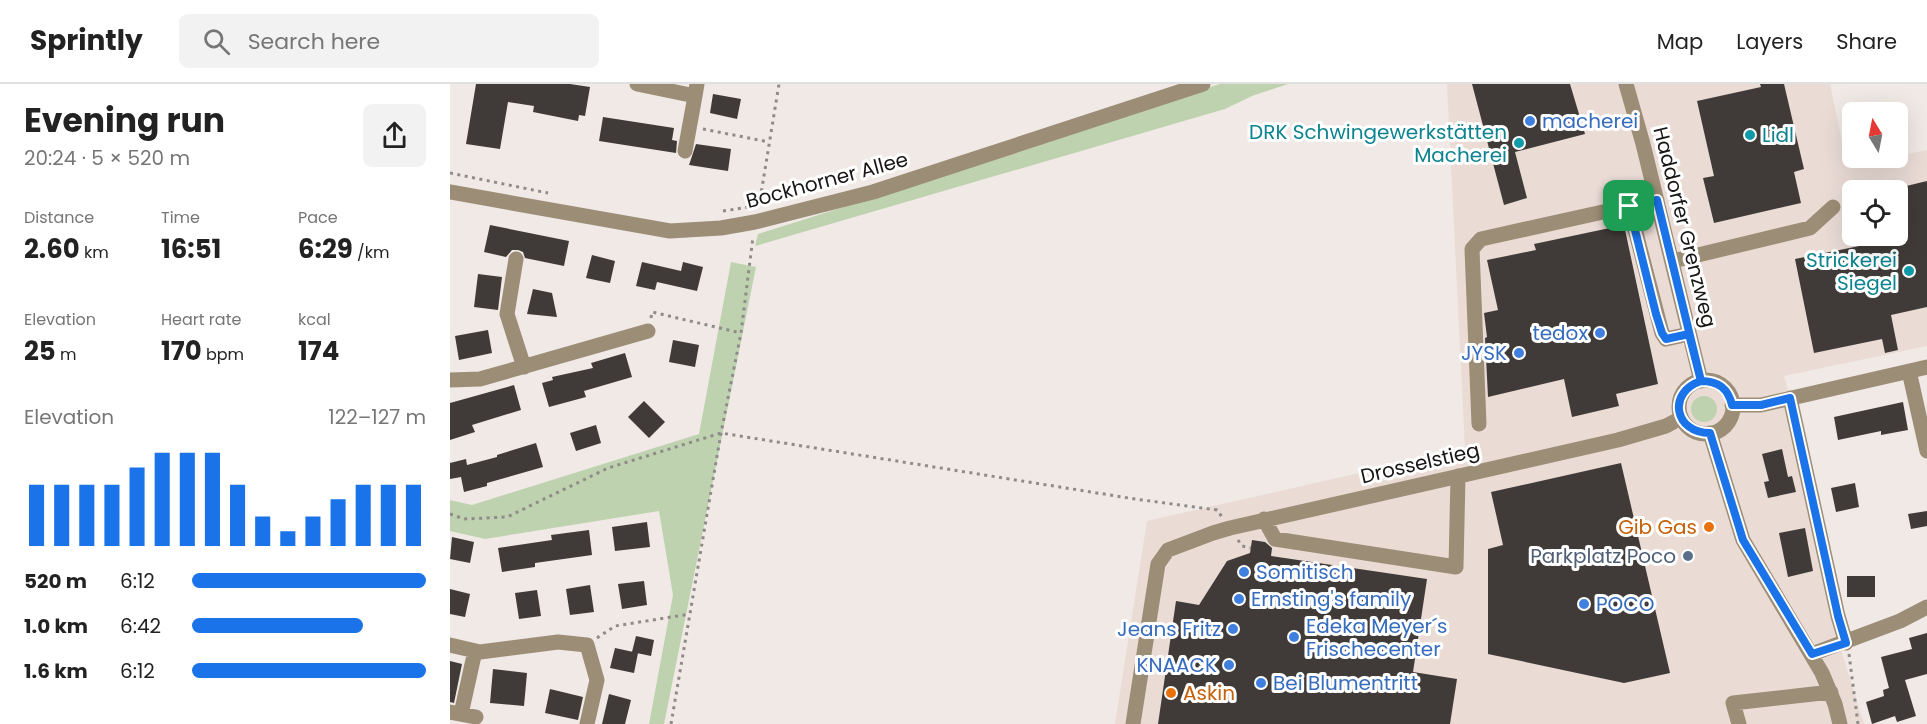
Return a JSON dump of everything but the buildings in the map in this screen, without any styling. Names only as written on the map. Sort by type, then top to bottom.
[{"type":"street","points":[[637,84],[696,90],[685,151]]},
{"type":"street","name":"Bockhorner Allee","points":[[450,192],[670,231],[721,228],[755,222],[873,192],[1203,84]]},
{"type":"street","name":"Haddorfer Grenzweg","points":[[1626,84],[1673,261],[1701,381]]},
{"type":"street","points":[[1479,424],[1472,249],[1481,239],[1657,200]]},
{"type":"street","points":[[1629,206],[1662,333],[1666,339],[1689,334]]},
{"type":"street","points":[[1673,261],[1810,228],[1833,207]]},
{"type":"street","points":[[516,259],[507,314],[524,367]]},
{"type":"street","points":[[450,380],[480,380],[648,331]]},
{"type":"street","points":[[1732,405],[1761,405],[1927,367]]},
{"type":"street","points":[[1909,371],[1927,451]]},
{"type":"street","points":[[1701,381],[1710,381],[1725,389],[1732,405],[1729,420],[1717,431],[1710,433],[1693,431],[1681,418],[1679,402],[1687,388],[1701,381]]},
{"type":"street","points":[[1790,398],[1846,643]]},
{"type":"street","name":"Drosselstieg","points":[[1133,724],[1158,564],[1168,550],[1213,533],[1264,519],[1458,476],[1621,447],[1681,418]]},
{"type":"street","points":[[1710,433],[1743,540],[1812,654],[1831,692],[1840,724]]},
{"type":"street","points":[[1264,519],[1275,539],[1456,567],[1458,476]]},
{"type":"street","points":[[1812,654],[1900,621],[1927,607]]},
{"type":"street","points":[[450,645],[480,652],[558,642],[586,645],[597,680],[587,724]]},
{"type":"street","points":[[462,714],[476,651]]},
{"type":"street","points":[[1739,724],[1732,703],[1831,692]]},
{"type":"path","points":[[721,212],[743,207],[758,207],[779,84]]},
{"type":"path","points":[[690,127],[769,142]]},
{"type":"path","points":[[450,173],[553,194]]},
{"type":"path","points":[[671,724],[721,433],[741,333],[755,222]]},
{"type":"path","points":[[648,331],[652,312],[741,333]]},
{"type":"path","points":[[450,514],[464,519],[507,517],[608,468],[721,433],[1217,510]]},
{"type":"path","points":[[1242,546],[1251,548]]},
{"type":"path","points":[[586,645],[615,626],[690,614]]},
{"type":"path","points":[[1846,643],[1858,724]]},
{"type":"shaded area","points":[[1447,84],[1830,84],[1842,142],[1842,168],[1908,168],[1908,154],[1927,150],[1927,346],[1784,376],[1795,417],[1832,621],[1864,724],[1115,724],[1147,521],[1465,449]]},
{"type":"green space","points":[[1220,84],[1288,84],[1252,96],[1225,109],[755,246],[758,234],[1015,153]]},
{"type":"green space","points":[[731,262],[756,267],[664,724],[649,724],[673,595],[659,511],[485,539],[450,531],[450,500],[472,505],[699,434]]},
{"type":"green space","points":[[1704,396],[1713,400],[1717,409],[1713,418],[1704,422],[1695,418],[1691,409],[1695,400]]},
{"type":"place","name":"macherei","points":[[1530,121]]},
{"type":"place","name":"Lidl","points":[[1750,135]]},
{"type":"place","name":"DRK Schwingewerkstätten Macherei","points":[[1519,143]]},
{"type":"place","name":"Strickerei Siegel","points":[[1909,271]]},
{"type":"place","name":"tedox","points":[[1600,333]]},
{"type":"place","name":"JYSK","points":[[1519,353]]},
{"type":"place","name":"Gib Gas","points":[[1709,527]]},
{"type":"place","name":"Parkplatz Poco","points":[[1688,556]]},
{"type":"place","name":"Somitisch","points":[[1244,572]]},
{"type":"place","name":"Ernsting's family","points":[[1239,599]]},
{"type":"place","name":"POCO","points":[[1584,604]]},
{"type":"place","name":"Jeans Fritz","points":[[1233,629]]},
{"type":"place","name":"Edeka Meyer´s Frischecenter","points":[[1294,637]]},
{"type":"place","name":"KNAACK","points":[[1229,665]]},
{"type":"place","name":"Bei Blumentritt","points":[[1261,683]]},
{"type":"place","name":"Askin","points":[[1171,693]]},
{"type":"route","points":[[1629,206],[1657,200],[1671,255],[1701,381],[1693,383],[1682,394],[1679,402],[1681,418],[1693,431],[1710,433],[1743,540],[1812,654],[1846,643],[1790,398],[1761,405],[1732,405],[1725,389],[1710,381],[1701,381],[1689,334],[1666,339],[1662,333],[1629,206]]}]
